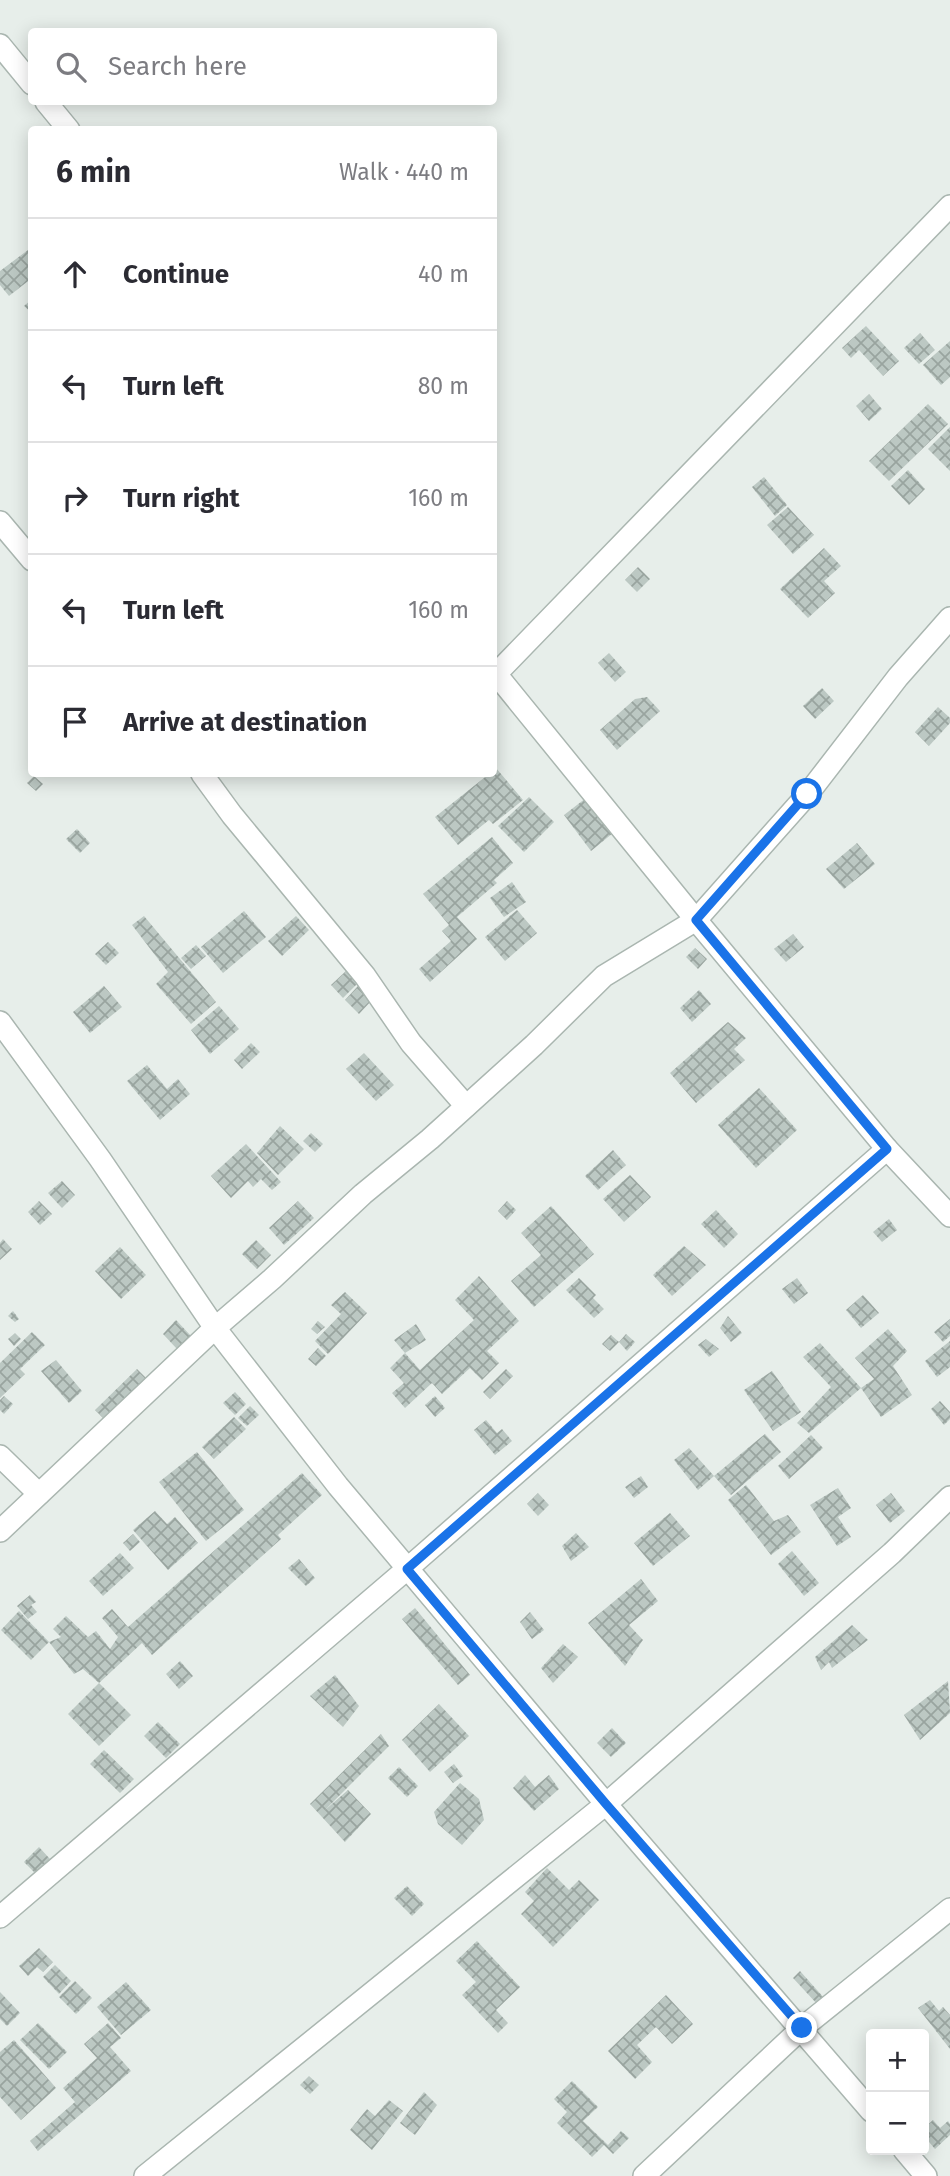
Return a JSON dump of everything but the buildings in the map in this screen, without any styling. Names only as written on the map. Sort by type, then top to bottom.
[{"type":"street","points":[[0,46],[28,79]]},
{"type":"street","points":[[48,105],[66,126]]},
{"type":"street","points":[[497,670],[950,206]]},
{"type":"street","points":[[0,522],[28,555]]},
{"type":"street","points":[[0,1531],[215,1328],[534,1045],[604,976],[696,920],[807,794],[898,677],[950,618]]},
{"type":"street","points":[[497,674],[696,920],[887,1149],[950,1216]]},
{"type":"street","points":[[204,777],[365,976],[411,1043],[466,1106]]},
{"type":"street","points":[[0,1022],[100,1159],[215,1328],[338,1486],[606,1804],[866,2105]]},
{"type":"street","points":[[0,1917],[407,1569],[887,1149]]},
{"type":"street","points":[[0,1456],[40,1494]]},
{"type":"street","points":[[145,2176],[606,1804],[892,1553],[950,1497]]},
{"type":"street","points":[[643,2176],[802,2028],[950,1909]]},
{"type":"street","points":[[908,2155],[926,2176]]},
{"type":"route","points":[[802,2028],[606,1804],[407,1569],[887,1149],[696,920],[807,794]]}]
